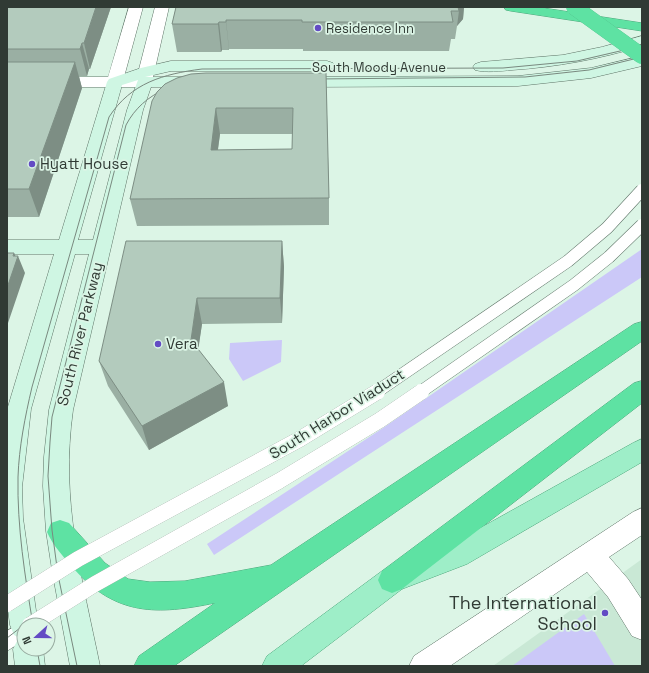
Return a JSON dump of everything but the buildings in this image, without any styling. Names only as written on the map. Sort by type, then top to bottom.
[{"type":"highway","points":[[511,7],[642,27]]},
{"type":"highway","points":[[574,7],[642,56]]},
{"type":"highway","points":[[149,666],[642,330]]},
{"type":"highway","points":[[392,580],[642,390]]},
{"type":"highway","points":[[60,532],[90,569],[122,592],[144,596],[184,594],[279,576]]},
{"type":"main road","points":[[277,666],[392,580],[457,555],[642,450]]},
{"type":"street","points":[[23,617],[14,562],[9,487],[19,409],[136,7]]},
{"type":"street","name":"South River Parkway","points":[[85,666],[60,532],[56,487],[56,459],[61,410],[135,110],[146,76],[162,7]]},
{"type":"street","name":"South Moody Avenue","points":[[386,67],[499,66],[553,62],[604,52],[642,41]]},
{"type":"street","name":"South Moody Avenue","points":[[280,82],[530,80],[592,73],[642,61]]},
{"type":"street","name":"South Moody Avenue","points":[[7,82],[115,82],[146,76],[171,66],[339,66]]},
{"type":"street","name":"South Moody Avenue","points":[[146,76],[211,82]]},
{"type":"street","points":[[7,247],[101,247]]},
{"type":"street","points":[[424,666],[642,520]]},
{"type":"street","points":[[590,555],[618,588],[642,626]]},
{"type":"lane","name":"South Harbor Viaduct","points":[[7,604],[64,567],[301,438],[376,392],[538,283],[581,251],[615,221],[642,190]]},
{"type":"lane","name":"South Harbor Viaduct","points":[[43,617],[95,584],[285,477],[380,420],[574,285],[609,257],[642,225]]},
{"type":"lane","points":[[7,642],[16,635]]},
{"type":"shaded area","points":[[642,249],[642,277],[214,555],[207,544],[383,428]]},
{"type":"shaded area","points":[[282,340],[281,362],[243,381],[229,359],[230,343]]},
{"type":"shaded area","name":"The International School","points":[[642,559],[642,666],[493,666]]},
{"type":"shaded area","points":[[584,614],[615,666],[512,666]]},
{"type":"tram line","points":[[28,595],[20,533],[18,496],[20,454],[27,410],[32,387],[109,117],[127,96],[138,88],[161,77],[202,69],[503,68],[577,61],[620,51],[642,44]]},
{"type":"tram line","points":[[316,79],[525,77],[589,70],[642,57]]},
{"type":"tram line","points":[[58,575],[52,530],[48,476],[52,417],[126,125],[142,104],[165,89]]},
{"type":"tram line","points":[[58,575],[298,444],[366,402],[456,343],[567,266],[617,223],[642,194]]},
{"type":"tram line","points":[[63,600],[136,556],[289,472],[371,423],[554,296],[608,253],[642,221]]},
{"type":"tram line","points":[[28,595],[58,575]]},
{"type":"tram line","points":[[58,575],[63,600]]},
{"type":"tram line","points":[[7,609],[28,595]]},
{"type":"tram line","points":[[28,595],[32,617]]},
{"type":"tram line","points":[[36,617],[63,600]]},
{"type":"tram line","points":[[63,600],[77,666]]},
{"type":"tram line","points":[[7,638],[16,631]]},
{"type":"tram line","points":[[38,657],[40,666]]},
{"type":"place","name":"Residence Inn","points":[[318,28]]},
{"type":"place","name":"Hyatt House","points":[[32,164]]},
{"type":"place","name":"Vera","points":[[158,344]]},
{"type":"place","name":"The International School","points":[[605,613]]}]
